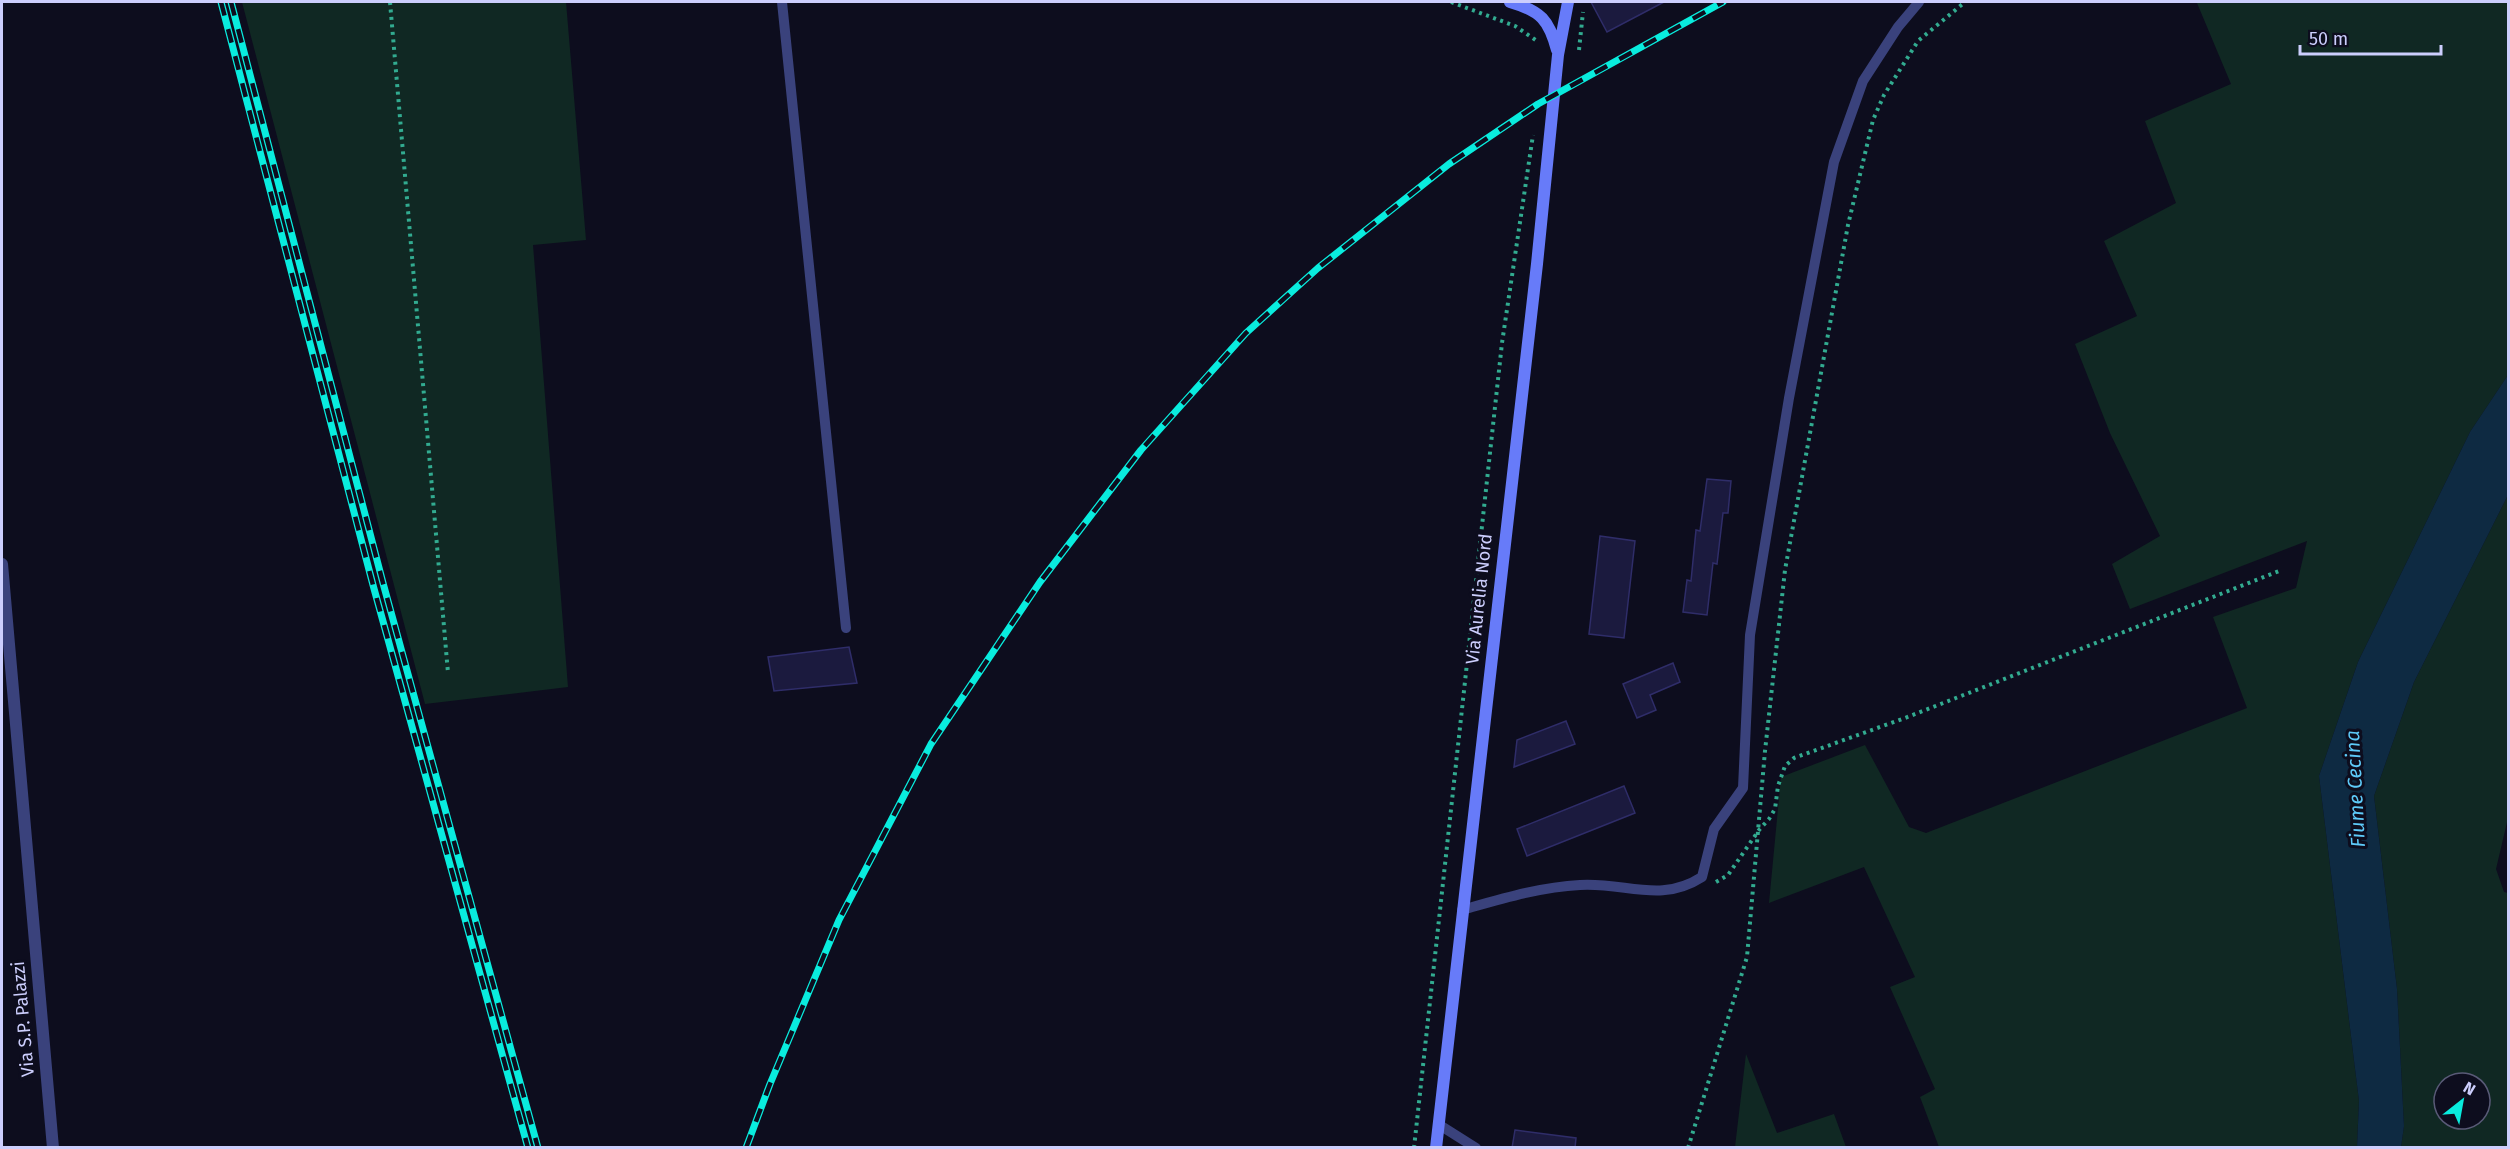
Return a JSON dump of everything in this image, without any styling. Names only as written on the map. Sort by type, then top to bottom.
[{"type":"main road","points":[[1510,2],[1544,18],[1551,28],[1558,54]]},
{"type":"main road","name":"Via Aurelia Nord","points":[[1436,1148],[1537,264],[1558,54],[1568,2]]},
{"type":"street","name":"Via S.P. Palazzi","points":[[2,564],[52,1148]]},
{"type":"lane","points":[[782,2],[846,628]]},
{"type":"lane","points":[[1462,910],[1529,891],[1582,884],[1666,891],[1688,885],[1702,877],[1714,829],[1743,788],[1750,635],[1789,398],[1834,162],[1863,81],[1898,27],[1919,2]]},
{"type":"lane","points":[[1438,1124],[1476,1148]]},
{"type":"path","points":[[390,2],[448,673]]},
{"type":"path","points":[[1451,2],[1515,26],[1532,36],[1542,46]]},
{"type":"path","points":[[1579,50],[1585,2]]},
{"type":"path","points":[[1688,1148],[1747,957],[1765,751],[1785,570],[1848,225],[1873,120],[1884,95],[1918,41],[1965,2]]},
{"type":"path","points":[[1414,1148],[1502,344],[1534,127]]},
{"type":"path","points":[[1702,877],[1713,884],[1728,875],[1775,808],[1778,786],[1785,766],[1794,758],[1905,718],[2279,571]]},
{"type":"green space","points":[[242,2],[566,2],[586,240],[533,245],[568,687],[425,704]]},
{"type":"green space","points":[[2508,2],[2508,375],[2470,432],[2358,662],[2319,776],[2359,1101],[2357,1147],[1939,1147],[1920,1097],[1935,1089],[1890,987],[1915,977],[1864,867],[1769,903],[1781,777],[1865,745],[1909,827],[1926,833],[2247,708],[2213,617],[2296,588],[2307,541],[2130,609],[2112,564],[2160,536],[2110,433],[2075,344],[2137,316],[2104,241],[2176,203],[2145,121],[2231,84],[2197,3]]},
{"type":"green space","points":[[2508,495],[2508,818],[2496,869],[2504,892],[2508,893],[2508,1147],[2401,1147],[2404,1126],[2397,989],[2374,796],[2414,682]]},
{"type":"green space","points":[[1746,1054],[1777,1133],[1834,1114],[1846,1147],[1735,1147]]},
{"type":"water","name":"Fiume Cecina","points":[[2508,375],[2508,495],[2414,682],[2374,796],[2397,989],[2404,1126],[2401,1147],[2357,1147],[2359,1101],[2319,776],[2358,662],[2470,432]]},
{"type":"building","points":[[1591,2],[1664,2],[1607,32]]},
{"type":"building","points":[[1707,479],[1731,481],[1728,513],[1723,513],[1717,564],[1713,563],[1707,615],[1683,612],[1687,580],[1691,581],[1696,530],[1700,531]]},
{"type":"building","points":[[1600,536],[1635,541],[1624,638],[1589,634]]},
{"type":"building","points":[[849,647],[857,683],[774,691],[768,657]]},
{"type":"building","points":[[1673,663],[1680,682],[1650,695],[1656,710],[1637,718],[1623,684]]},
{"type":"building","points":[[1566,721],[1575,744],[1514,767],[1517,740]]},
{"type":"building","points":[[1624,786],[1635,813],[1527,856],[1517,829]]},
{"type":"building","points":[[1515,1130],[1576,1138],[1575,1148],[1512,1148]]},
{"type":"railway","points":[[221,2],[373,585],[528,1148]]},
{"type":"railway","points":[[231,2],[383,583],[538,1148]]},
{"type":"railway","points":[[746,1148],[770,1084],[839,920],[931,744],[1040,582],[1141,450],[1246,333],[1318,268],[1449,164],[1538,104],[1723,2]]}]
